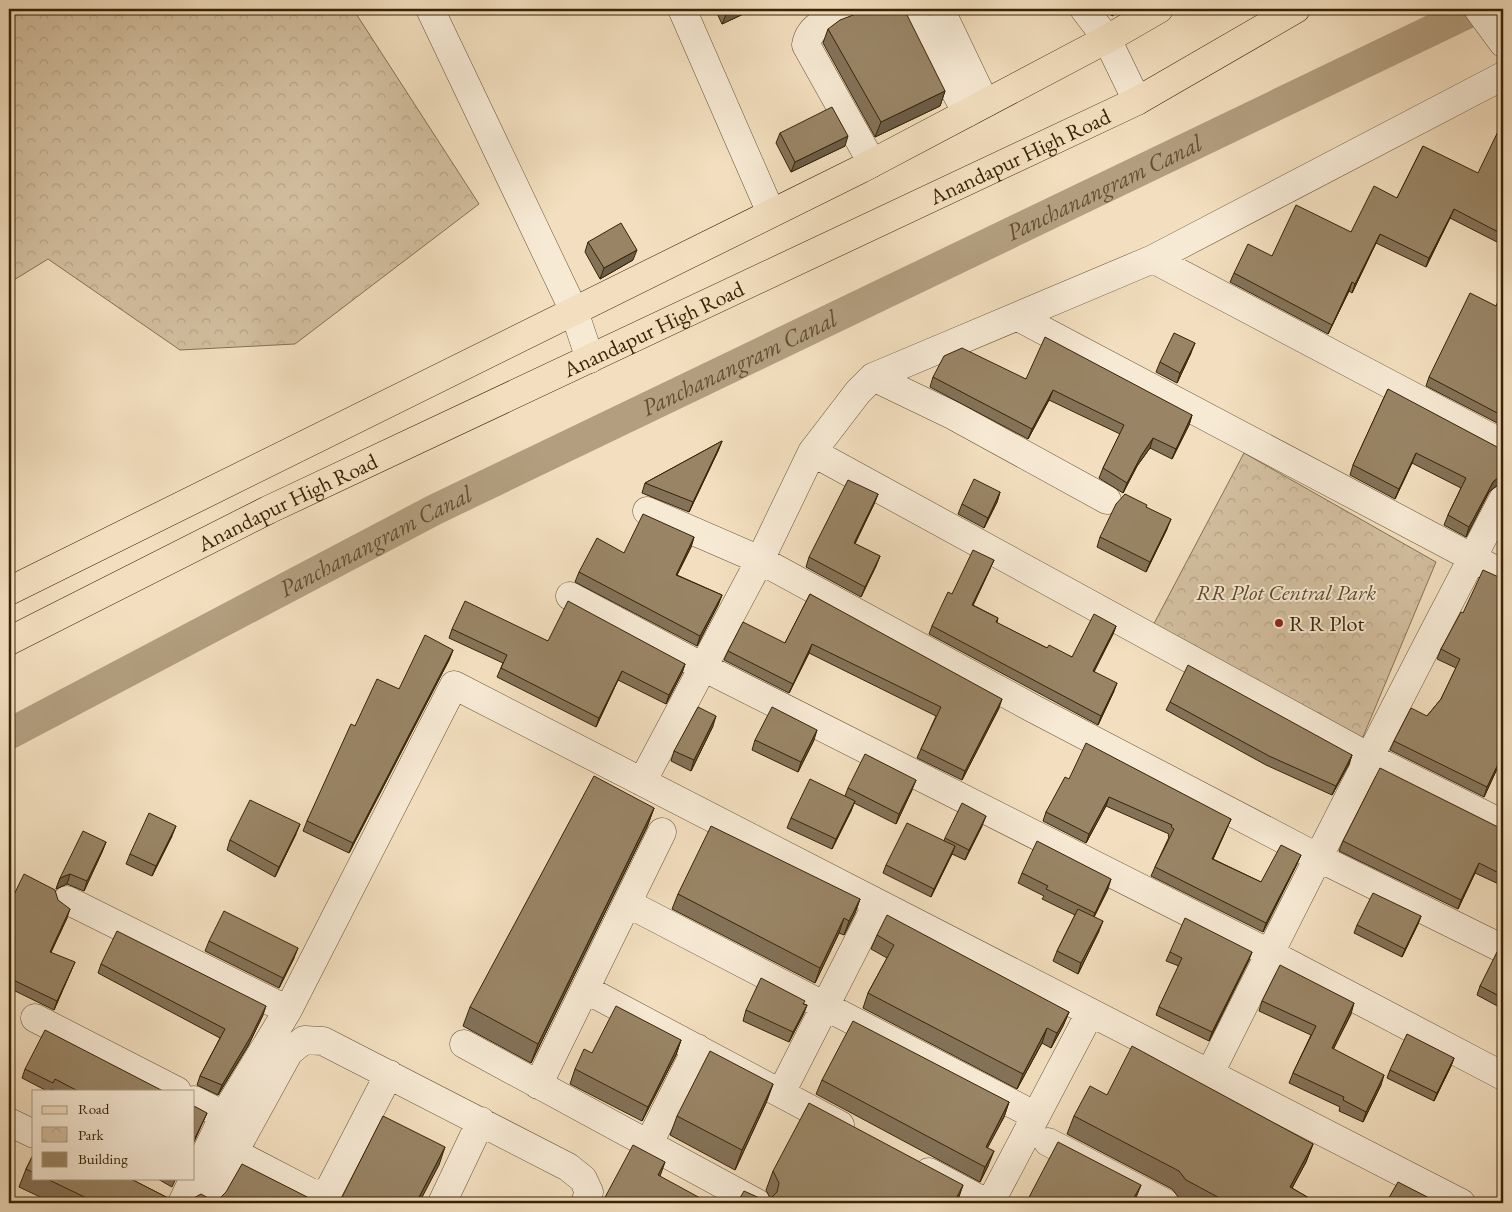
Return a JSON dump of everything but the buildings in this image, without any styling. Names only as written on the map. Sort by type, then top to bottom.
[{"type":"main road","name":"Anandapur High Road","points":[[9,591],[872,163],[1159,9]]},
{"type":"main road","name":"Anandapur High Road","points":[[9,641],[268,510],[1137,100],[1296,9]]},
{"type":"street","points":[[430,9],[574,312],[590,359]]},
{"type":"street","points":[[682,9],[771,213]]},
{"type":"street","points":[[862,9],[816,26],[808,35],[806,45],[872,163]]},
{"type":"street","points":[[910,9],[976,108]]},
{"type":"street","points":[[1084,9],[1106,39],[1137,100]]},
{"type":"street","points":[[1482,16],[1503,43]]},
{"type":"street","points":[[944,17],[976,108]]},
{"type":"street","points":[[642,782],[760,560],[812,452],[858,392],[873,377],[1018,318],[1153,259],[1503,76]]},
{"type":"street","points":[[1153,259],[1503,444]]},
{"type":"street","points":[[1018,318],[1503,574]]},
{"type":"street","points":[[873,377],[954,416],[1107,500]]},
{"type":"street","points":[[812,452],[1371,758],[1503,824]]},
{"type":"street","points":[[1209,1075],[1318,856],[1371,758],[1503,498]]},
{"type":"street","points":[[647,511],[760,560],[1034,709],[1503,949]]},
{"type":"street","points":[[570,596],[703,667],[1269,953],[1503,1076]]},
{"type":"street","points":[[195,1176],[224,1115],[288,1010],[454,685],[1461,1203]]},
{"type":"street","points":[[538,1085],[662,832]]},
{"type":"street","points":[[67,900],[288,1010]]},
{"type":"street","points":[[627,903],[1036,1116]]},
{"type":"street","points":[[781,1093],[877,904]]},
{"type":"street","points":[[585,989],[858,1135]]},
{"type":"street","points":[[910,1162],[989,1203],[1090,1013]]},
{"type":"street","points":[[36,1018],[175,1090]]},
{"type":"street","points":[[206,1203],[288,1052],[304,1040],[323,1041],[568,1167],[583,1179],[589,1192],[585,1203]]},
{"type":"street","points":[[464,1044],[757,1203]]},
{"type":"street","points":[[648,1145],[697,1048]]},
{"type":"street","points":[[233,1152],[310,1192],[319,1194],[328,1192],[389,1074]]},
{"type":"street","points":[[195,1100],[224,1115]]},
{"type":"street","points":[[442,1203],[481,1121]]},
{"type":"street","points":[[9,1122],[32,1133]]},
{"type":"street","points":[[1048,1142],[1157,1201]]},
{"type":"street","points":[[182,1203],[193,1180]]},
{"type":"green space","points":[[9,9],[353,9],[479,204],[295,344],[180,350],[48,259],[9,283]]},
{"type":"green space","name":"RR Plot Central Park","points":[[1244,453],[1436,562],[1360,744],[1149,633]]},
{"type":"waterway","name":"Panchanangram Canal","points":[[9,734],[434,510],[1476,9]]},
{"type":"place","name":"R R Plot","points":[[1279,623]]}]
